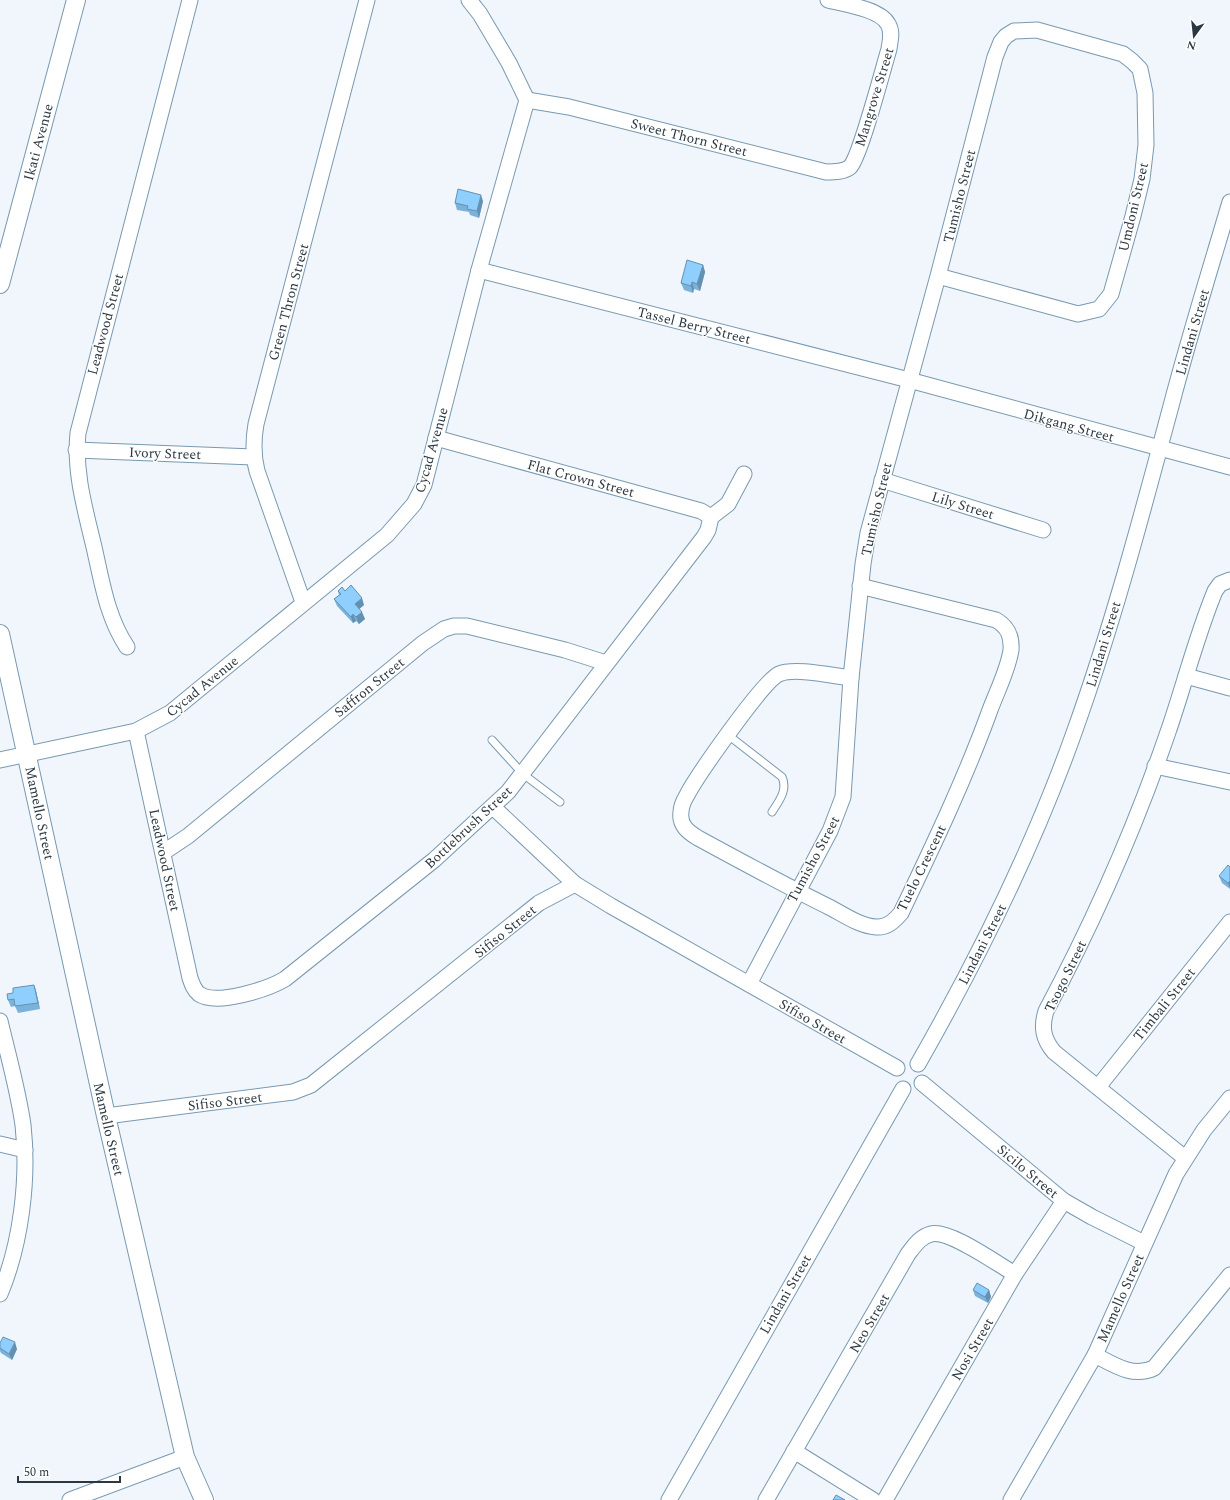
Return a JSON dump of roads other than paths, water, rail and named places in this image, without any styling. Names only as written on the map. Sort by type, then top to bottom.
[{"type":"street","name":"Ikati Avenue","points":[[0,284],[76,0]]},
{"type":"street","name":"Leadwood Street","points":[[127,647],[114,624],[106,598],[80,485],[76,450],[81,416],[190,0]]},
{"type":"street","name":"Green Thron Street","points":[[303,602],[262,487],[253,457],[256,424],[367,0]]},
{"type":"street","points":[[468,0],[480,14],[509,63],[527,100]]},
{"type":"street","name":"Mangrove Street","points":[[828,0],[881,16],[888,25],[891,36],[889,49],[858,151],[850,167]]},
{"type":"street","name":"Umdoni Street","points":[[938,276],[1078,314],[1099,309],[1111,294],[1114,285],[1133,216],[1145,162],[1145,93],[1140,69],[1132,61],[1113,51],[1037,30],[1014,31]]},
{"type":"street","name":"Tumisho Street","points":[[749,984],[830,831],[842,797],[860,586],[868,533],[938,276],[995,57],[1001,42],[1014,31]]},
{"type":"street","name":"Sweet Thorn Street","points":[[527,100],[569,107],[826,172],[843,171],[850,167]]},
{"type":"street","name":"Cycad Avenue","points":[[0,760],[136,731],[155,722],[183,704],[303,602],[387,535],[407,514],[424,485],[480,270],[527,100]]},
{"type":"street","name":"Lindani Street","points":[[918,1064],[952,1004],[996,918],[1054,784],[1096,670],[1160,450],[1190,336],[1230,202]]},
{"type":"street","name":"Tassel Berry Street","points":[[480,270],[909,380]]},
{"type":"street","name":"Dikgang Street","points":[[909,380],[1160,450],[1230,467]]},
{"type":"street","name":"Flat Crown Street","points":[[436,438],[701,511],[710,524]]},
{"type":"street","name":"Ivory Street","points":[[76,450],[253,457]]},
{"type":"street","name":"Bottlebrush Street","points":[[195,990],[206,997],[221,998],[261,990],[285,979],[434,860],[493,807],[523,774],[710,524],[728,504],[744,474]]},
{"type":"street","name":"Lily Street","points":[[882,480],[1043,530]]},
{"type":"street","name":"Tsogo Street","points":[[1185,1158],[1054,1052],[1045,1037],[1043,1020],[1046,1011],[1097,908],[1155,766],[1215,591],[1220,584],[1230,580]]},
{"type":"street","name":"Tuelo Crescent","points":[[851,678],[790,672],[779,674],[770,679],[728,735],[687,794],[680,813],[681,821],[688,832],[797,891],[867,926],[886,926],[894,921],[901,913],[937,837],[984,727],[1011,649],[1009,631],[1004,624],[996,620],[860,586]]},
{"type":"street","name":"Saffron Street","points":[[164,852],[188,836],[423,643],[444,629],[454,626],[480,628],[565,650],[606,663]]},
{"type":"street","points":[[0,634],[28,755]]},
{"type":"street","points":[[1186,676],[1230,688]]},
{"type":"street","name":"Leadwood Street","points":[[136,731],[164,852],[190,978],[195,990]]},
{"type":"street","name":"Mamello Street","points":[[28,755],[106,1116],[184,1457],[204,1500]]},
{"type":"street","points":[[1155,766],[1230,782]]},
{"type":"street","points":[[493,807],[575,884]]},
{"type":"street","name":"Sifiso Street","points":[[106,1116],[293,1092],[312,1085],[539,903],[575,884],[897,1068]]},
{"type":"street","name":"Timbali Street","points":[[1098,1087],[1230,922]]},
{"type":"street","points":[[0,1021],[18,1100],[25,1150],[17,1235],[13,1258],[0,1294]]},
{"type":"street","points":[[908,1061],[918,1064],[924,1072],[922,1083],[916,1089],[903,1088],[896,1080],[897,1068],[908,1061]]},
{"type":"street","name":"Sicilo Street","points":[[922,1083],[1064,1201],[1144,1243]]},
{"type":"street","name":"Lindani Street","points":[[669,1500],[903,1088]]},
{"type":"street","name":"Mamello Street","points":[[1011,1500],[1094,1355],[1168,1190],[1185,1158],[1230,1098]]},
{"type":"street","points":[[0,1144],[25,1150]]},
{"type":"street","name":"Nosi Street","points":[[885,1500],[1015,1274],[1064,1201]]},
{"type":"street","name":"Neo Street","points":[[766,1500],[908,1254],[919,1240],[933,1234],[948,1235],[1015,1274]]},
{"type":"street","points":[[1094,1355],[1133,1372],[1141,1373],[1154,1368],[1230,1275]]},
{"type":"street","points":[[794,1451],[873,1500]]},
{"type":"street","points":[[70,1500],[184,1457]]},
{"type":"lane","points":[[728,735],[782,777],[785,784],[784,792],[772,812]]},
{"type":"lane","points":[[492,740],[523,774],[560,802]]}]
